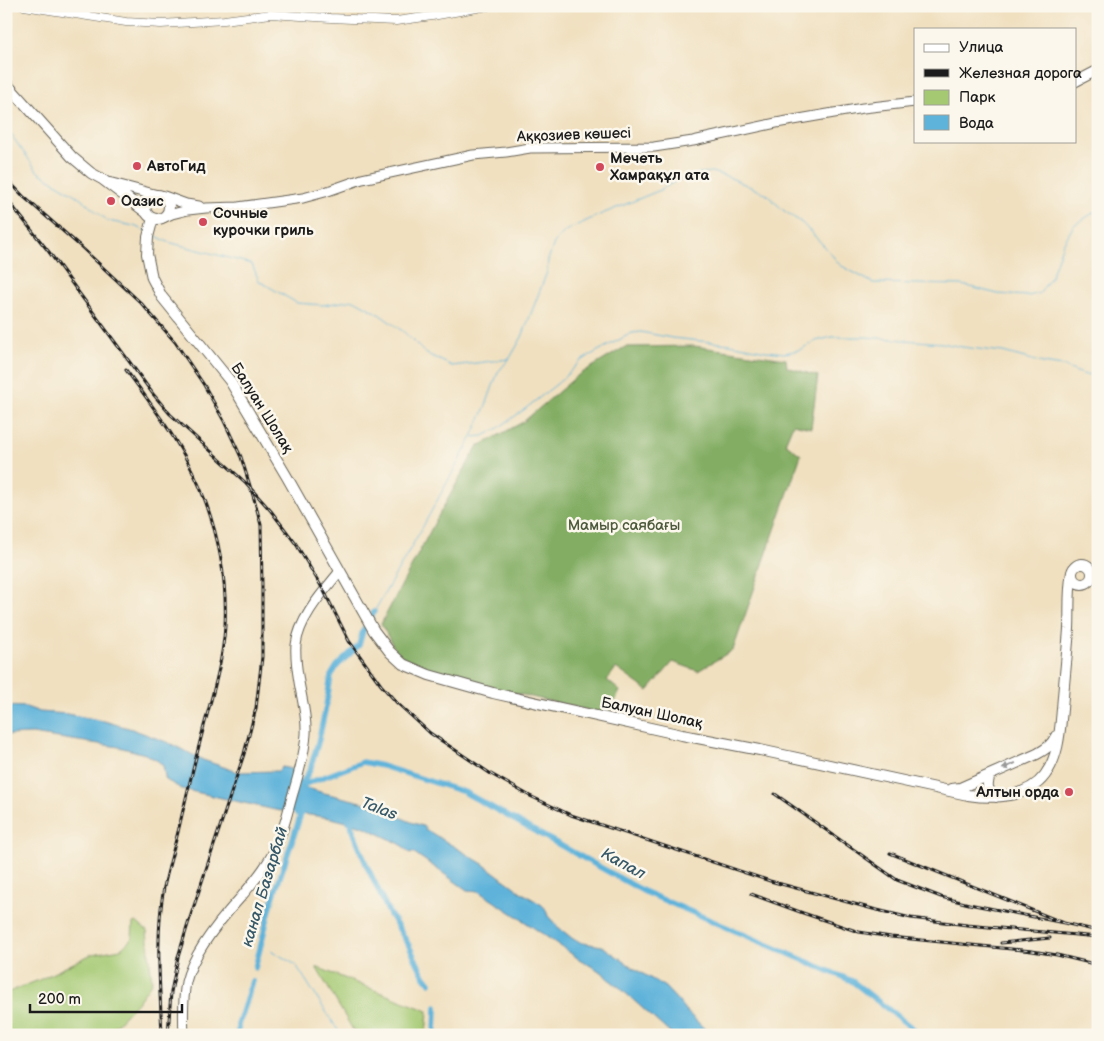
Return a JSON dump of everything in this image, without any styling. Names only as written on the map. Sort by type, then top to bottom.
[{"type":"main road","points":[[1076,81],[1098,70]]},
{"type":"main road","points":[[6,83],[72,158],[91,173],[154,216],[168,213],[170,207],[167,199],[102,180]]},
{"type":"main road","name":"Аққозиев көшесі","points":[[154,216],[188,210],[249,206],[303,198],[362,179],[473,155],[530,148],[654,147],[862,108],[914,102]]},
{"type":"main road","points":[[154,216],[146,209],[146,202],[149,198],[160,196]]},
{"type":"main road","name":"Аққозиев көшесі","points":[[160,196],[206,208]]},
{"type":"main road","name":"Балуан Шолақ","points":[[154,216],[148,237],[147,254],[152,278],[162,297],[230,381],[287,477],[364,615],[390,652],[403,664],[430,675],[493,693],[682,735],[980,797],[1011,795],[1031,787],[1045,775],[1051,765]]},
{"type":"main road","points":[[1051,765],[1060,728],[1069,619],[1069,589],[1073,569],[1079,564],[1083,564],[1094,569],[1090,582],[1075,595],[1069,619]]},
{"type":"main road","points":[[184,1035],[184,999],[187,980],[194,962],[224,916],[271,859],[280,838],[299,769],[306,735],[306,713],[299,682],[296,643],[300,630],[310,611],[340,571]]},
{"type":"main road","points":[[1072,572],[1076,582],[1090,582]]},
{"type":"main road","points":[[941,789],[960,788],[1037,754],[1049,747],[1060,728]]},
{"type":"main road","points":[[1037,754],[1044,756],[1051,765]]},
{"type":"main road","points":[[990,775],[988,788],[990,793],[996,797]]},
{"type":"street","points":[[24,6],[126,22],[161,24],[224,20],[271,14],[396,21],[488,6]]},
{"type":"green space","name":"Мамыр саябағы","points":[[694,346],[786,359],[787,367],[818,376],[811,428],[793,424],[785,443],[801,455],[733,650],[698,671],[673,662],[648,691],[616,668],[607,680],[620,691],[608,715],[430,672],[397,653],[381,624],[477,447],[523,422],[577,376],[625,347]]},
{"type":"green space","points":[[136,922],[147,931],[152,982],[137,1003],[106,1035],[6,1035],[6,993],[39,980],[92,954],[121,949],[132,938],[133,923]]},
{"type":"green space","points":[[316,967],[428,1011],[426,1035],[356,1035]]},
{"type":"water","name":"Talas","points":[[6,706],[26,707],[40,712],[68,714],[104,721],[169,743],[203,760],[238,772],[278,771],[282,767],[291,769],[298,772],[300,786],[370,804],[425,827],[425,829],[483,864],[542,905],[548,916],[558,927],[573,939],[583,943],[602,946],[665,987],[711,1035],[672,1035],[603,973],[478,891],[467,890],[413,852],[410,853],[400,844],[363,826],[331,818],[275,810],[182,789],[166,780],[163,766],[158,761],[145,754],[119,747],[32,734],[6,735]]},
{"type":"waterway","points":[[6,128],[38,172],[77,196],[108,221],[134,226],[146,231]]},
{"type":"waterway","points":[[374,612],[472,437],[498,372],[510,358],[522,337],[547,272],[548,260],[554,243],[565,231],[688,176],[712,172],[731,178],[766,194],[783,210],[802,223],[840,265],[873,283],[962,285],[998,294],[1028,296],[1040,293],[1051,277],[1062,246],[1074,225],[1098,210]]},
{"type":"waterway","points":[[154,235],[168,242],[252,264],[259,281],[297,303],[323,305],[354,300],[376,312],[404,332],[425,353],[452,366],[509,359]]},
{"type":"waterway","points":[[473,437],[483,436],[497,429],[558,383],[581,361],[632,333],[641,332],[785,353],[799,350],[816,341],[832,337],[866,337],[942,343],[1003,352],[1043,363],[1063,366],[1086,375],[1098,373]]},
{"type":"waterway","points":[[301,785],[310,770],[319,739],[331,676],[337,666],[359,645],[363,631],[374,612]]},
{"type":"waterway","name":"Капал","points":[[300,786],[363,762],[382,766],[464,792],[645,892],[852,981],[921,1035]]},
{"type":"waterway","name":"канал Базарбай","points":[[255,968],[272,901],[301,814],[297,814],[294,808]]},
{"type":"waterway","points":[[348,817],[366,864],[389,913],[430,983]]},
{"type":"waterway","points":[[272,951],[296,965],[341,1035]]},
{"type":"waterway","name":"канал Базарбай","points":[[238,1035],[238,1025],[252,981]]},
{"type":"waterway","points":[[435,1035],[436,1007]]},
{"type":"railway","points":[[6,178],[24,197],[141,303],[175,342],[204,385],[241,457],[261,525],[262,657],[256,708],[244,754],[178,957],[171,992],[168,1035]]},
{"type":"railway","points":[[6,198],[49,252],[153,394],[170,414],[246,483],[271,511],[296,544],[324,591],[349,641],[381,685],[397,703],[430,733],[491,774],[530,796],[571,815],[770,881],[911,918],[1098,937]]},
{"type":"railway","points":[[126,370],[171,434],[191,467],[199,485],[215,533],[222,563],[225,595],[225,626],[220,664],[167,873],[161,905],[159,961],[162,1035]]},
{"type":"railway","points":[[775,794],[897,880],[941,897],[1064,923],[890,853]]},
{"type":"railway","points":[[751,894],[859,932],[1032,951],[1098,965]]},
{"type":"railway","points":[[1064,923],[1098,931]]},
{"type":"railway","points":[[1001,943],[1050,938]]},
{"type":"place","name":"АвтоГид","points":[[137,166]]},
{"type":"place","name":"Мечеть Хамрақұл ата","points":[[600,167]]},
{"type":"place","name":"Оазис","points":[[111,201]]},
{"type":"place","name":"Сочные курочки гриль","points":[[203,222]]},
{"type":"place","name":"Алтын орда","points":[[1069,792]]}]
